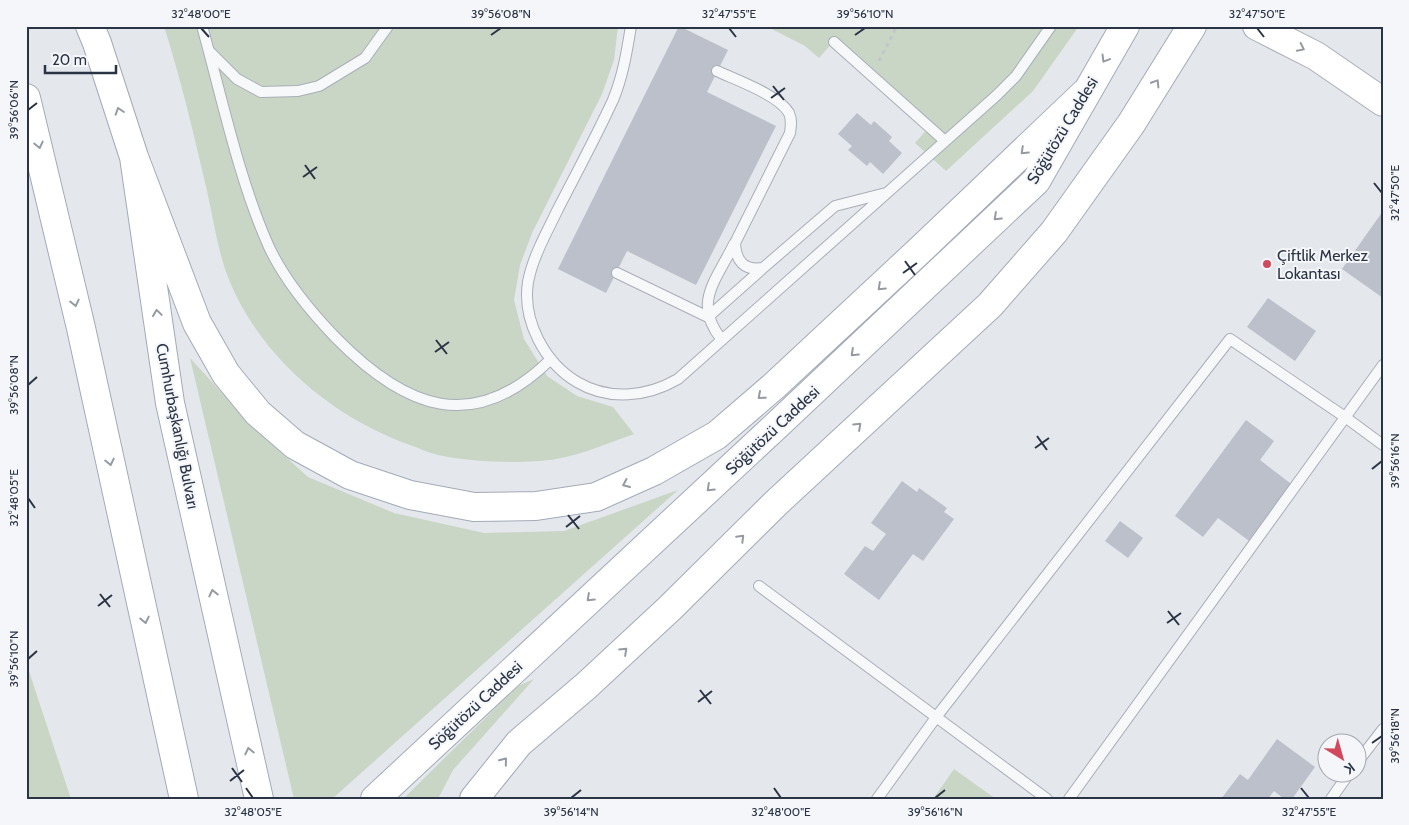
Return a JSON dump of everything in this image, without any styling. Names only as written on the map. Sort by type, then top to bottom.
[{"type":"main road","name":"Cumhurbaşkanlığı Bulvarı","points":[[90,26],[134,157],[170,403],[259,799]]},
{"type":"main road","name":"Söğütözü Caddesi","points":[[375,799],[777,425],[1036,180],[1125,26]]},
{"type":"main road","points":[[474,799],[519,744],[586,686],[656,621],[783,496],[990,304],[1054,232],[1130,124],[1192,26]]},
{"type":"main road","points":[[1257,26],[1316,56],[1383,102]]},
{"type":"main road","points":[[134,157],[197,323],[226,374],[258,413],[295,445],[350,475],[410,495],[474,507],[536,506],[596,497],[654,471],[716,435],[774,386],[1085,93]]},
{"type":"main road","points":[[26,98],[83,338],[184,799]]},
{"type":"lane","points":[[202,26],[246,185],[270,248],[285,275],[304,302],[347,349],[395,388],[420,399],[449,406],[474,404],[498,398],[518,388],[551,359]]},
{"type":"lane","points":[[208,50],[237,79],[262,92],[298,91],[320,86],[366,58],[388,26]]},
{"type":"lane","points":[[631,26],[626,62],[614,98],[544,238],[532,269],[527,300],[536,334],[551,359],[562,372],[582,385],[614,394],[630,395],[663,388],[678,379],[1016,76],[1051,26]]},
{"type":"lane","points":[[834,42],[945,141]]},
{"type":"lane","points":[[717,71],[776,100],[789,114],[792,123],[790,133],[710,293],[706,305],[708,317],[722,340]]},
{"type":"lane","points":[[708,317],[835,206],[888,192]]},
{"type":"lane","points":[[735,243],[735,255],[741,264],[752,270],[762,268]]},
{"type":"lane","points":[[617,273],[708,317]]},
{"type":"lane","points":[[877,799],[937,716],[1230,340],[1345,417],[1383,445]]},
{"type":"lane","points":[[1069,799],[1383,365]]},
{"type":"lane","points":[[760,586],[1046,799]]},
{"type":"lane","points":[[1366,751],[1383,729]]},
{"type":"lane","points":[[1330,799],[1343,782]]},
{"type":"path","points":[[872,76],[897,26]]},
{"type":"green space","points":[[164,26],[618,26],[614,60],[602,94],[532,233],[520,265],[514,300],[524,339],[547,376],[577,396],[613,407],[634,434],[587,451],[552,460],[527,462],[476,461],[438,455],[380,433],[351,417],[324,399],[299,378],[276,355],[256,329],[239,302],[226,272],[187,108]]},
{"type":"green space","points":[[766,26],[1079,26],[1033,91],[946,171],[915,143],[929,127],[833,42],[819,58],[805,46]]},
{"type":"green space","points":[[190,358],[256,430],[308,477],[394,513],[484,533],[564,531],[678,490],[332,799],[294,799]]},
{"type":"green space","points":[[26,662],[71,799],[26,799]]},
{"type":"green space","points":[[534,679],[453,770],[438,799],[403,799],[518,686]]},
{"type":"green space","points":[[954,769],[996,799],[933,799]]},
{"type":"building","points":[[679,26],[728,50],[707,92],[776,126],[696,285],[627,251],[606,293],[558,269]]},
{"type":"building","points":[[857,113],[871,125],[874,121],[892,137],[889,141],[902,153],[883,174],[870,162],[867,166],[848,150],[852,146],[838,134]]},
{"type":"building","points":[[1383,211],[1383,298],[1342,269]]},
{"type":"building","points":[[1268,298],[1316,331],[1295,361],[1247,327]]},
{"type":"building","points":[[1246,420],[1274,441],[1260,460],[1294,486],[1252,543],[1218,518],[1203,537],[1175,516]]},
{"type":"building","points":[[902,481],[917,492],[919,488],[947,508],[944,512],[954,519],[923,561],[913,554],[879,600],[844,574],[865,546],[873,551],[886,534],[871,523]]},
{"type":"building","points":[[1120,521],[1143,538],[1128,558],[1105,541]]},
{"type":"building","points":[[1277,739],[1315,767],[1292,799],[1284,799],[1274,791],[1268,799],[1221,799],[1240,774],[1248,780]]},
{"type":"place","name":"Çiftlik Merkez Lokantası","points":[[1267,264]]}]
